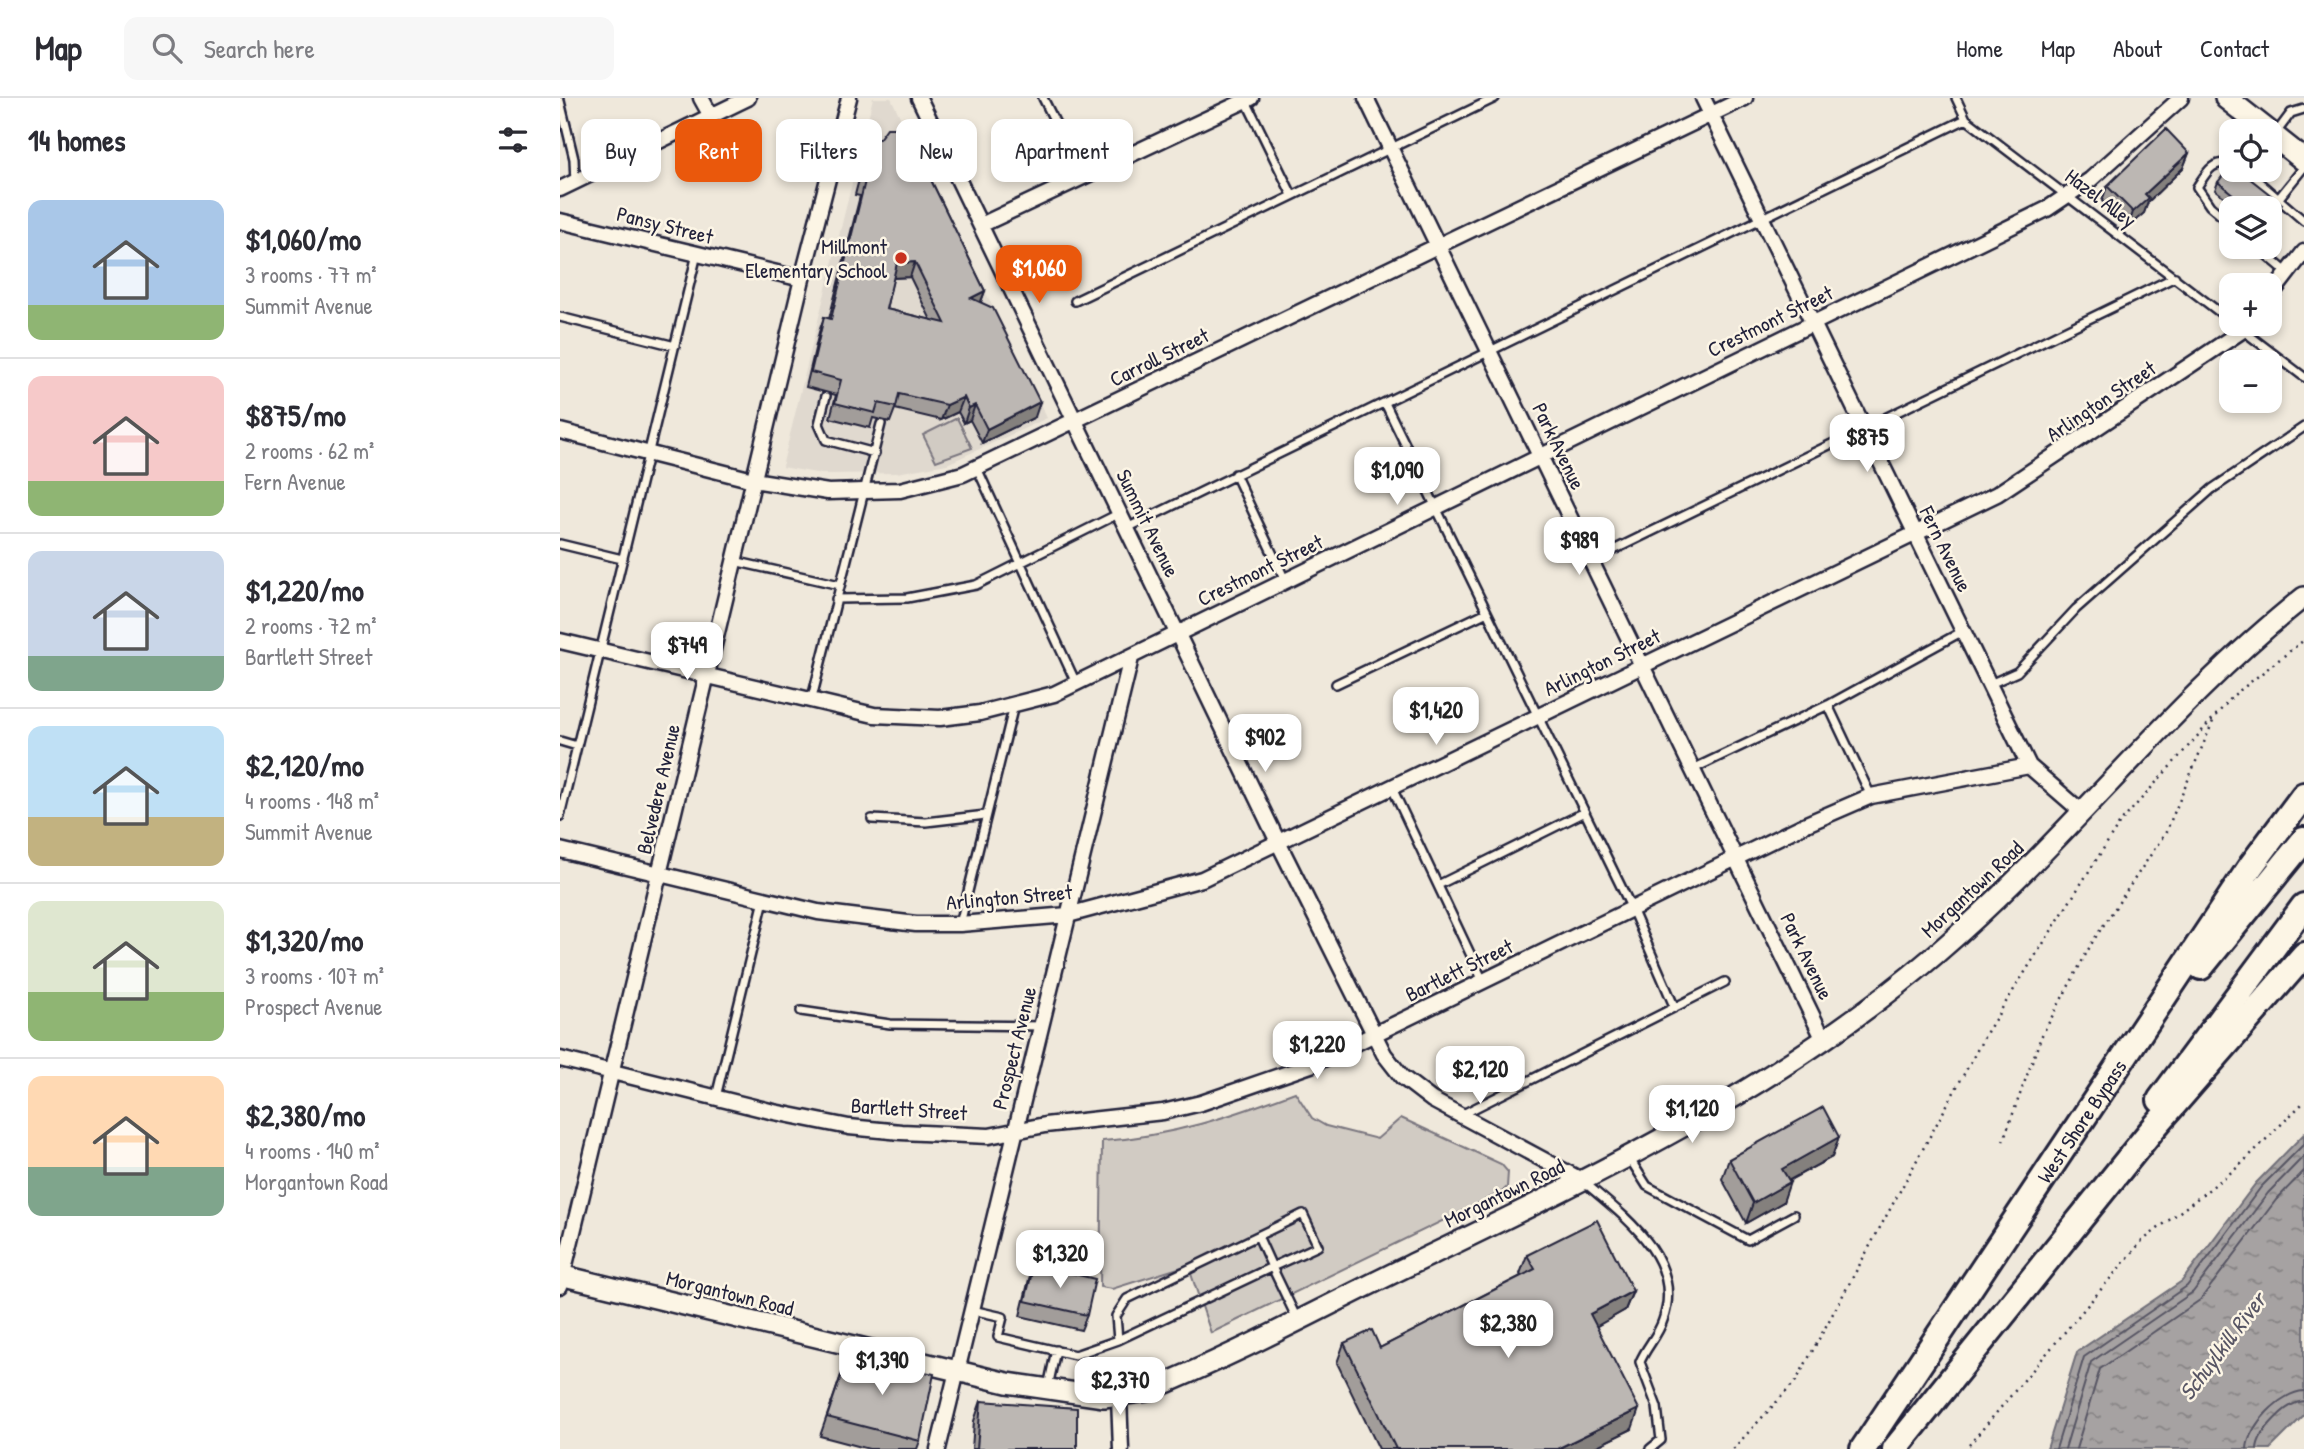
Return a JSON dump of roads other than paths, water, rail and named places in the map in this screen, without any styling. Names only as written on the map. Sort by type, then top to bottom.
[{"type":"highway","name":"West Shore Bypass","points":[[1863,1449],[2250,866],[2304,795]]},
{"type":"highway","points":[[2018,1214],[2217,946],[2304,840]]},
{"type":"highway","points":[[2048,1258],[2184,1065],[2304,906]]},
{"type":"highway","points":[[1895,1449],[2151,1131],[2304,955]]},
{"type":"main road","points":[[2226,98],[2251,119]]},
{"type":"main road","points":[[2282,144],[2304,160]]},
{"type":"main road","name":"Morgantown Road","points":[[561,1279],[1047,1391],[1119,1397],[1160,1385],[1628,1156],[1727,1102],[1824,1040],[1936,954],[2012,885],[2186,701],[2252,640],[2304,597]]},
{"type":"street","points":[[701,98],[711,116]]},
{"type":"street","points":[[560,189],[748,98]]},
{"type":"street","name":"Belvedere Avenue","points":[[561,1279],[802,279],[849,98]]},
{"type":"street","name":"Summit Avenue","points":[[919,98],[1278,842],[1384,1054],[1409,1083],[1461,1115],[1581,1180]]},
{"type":"street","name":"Park Avenue","points":[[1366,98],[1824,1040]]},
{"type":"street","name":"Fern Avenue","points":[[1703,98],[2029,766],[2081,811]]},
{"type":"street","name":"Carroll Street","points":[[560,431],[753,480],[815,491],[866,493],[917,487],[977,468],[1745,98]]},
{"type":"street","name":"Crestmont Street","points":[[560,641],[811,702],[903,718],[940,718],[1014,705],[1054,694],[2047,209],[2090,180],[2181,98]]},
{"type":"street","points":[[1133,152],[1247,99]]},
{"type":"street","points":[[981,225],[1070,182]]},
{"type":"street","name":"Pansy Street","points":[[560,221],[802,279]]},
{"type":"street","points":[[2282,281],[2304,252]]},
{"type":"street","name":"Arlington Street","points":[[560,850],[764,900],[841,917],[889,923],[960,924],[1068,915],[1202,879],[2022,480],[2225,336]]},
{"type":"street","name":"Prospect Avenue","points":[[938,1449],[1131,658]]},
{"type":"street","name":"Bartlett Street","points":[[560,1059],[716,1098],[849,1127],[989,1136],[1016,1130],[1140,1115],[1201,1103],[1286,1075],[1736,858],[1871,796],[2029,766]]},
{"type":"street","points":[[1119,1397],[1121,1449]]},
{"type":"lane","points":[[1043,98],[1054,119]]},
{"type":"lane","points":[[1075,300],[1494,98]]},
{"type":"lane","name":"Hazel Alley","points":[[1956,98],[1966,119],[2219,309]]},
{"type":"lane","points":[[1247,99],[1292,195]]},
{"type":"lane","points":[[560,101],[574,159],[575,183]]},
{"type":"lane","points":[[2282,120],[2291,113],[2304,109]]},
{"type":"lane","points":[[1127,528],[1966,119]]},
{"type":"lane","points":[[2219,163],[2210,167],[2197,187],[2219,214]]},
{"type":"lane","points":[[2281,196],[2304,167]]},
{"type":"lane","points":[[2260,182],[2277,196]]},
{"type":"lane","points":[[2282,201],[2304,221]]},
{"type":"lane","points":[[560,816],[698,254]]},
{"type":"lane","points":[[2272,259],[2288,273]]},
{"type":"lane","points":[[1591,561],[2175,277]]},
{"type":"lane","points":[[560,317],[675,346]]},
{"type":"lane","name":"Hazel Alley","points":[[2254,336],[2304,377]]},
{"type":"lane","points":[[826,396],[819,424],[826,440],[875,453]]},
{"type":"lane","points":[[1385,403],[1536,718],[1632,909],[1674,1006]]},
{"type":"lane","points":[[811,702],[866,493],[881,424]]},
{"type":"lane","points":[[1989,684],[2017,672],[2076,609],[2212,489],[2304,427]]},
{"type":"lane","points":[[977,468],[1077,684]]},
{"type":"lane","points":[[1234,474],[1286,581]]},
{"type":"lane","points":[[836,599],[873,600],[943,592],[975,585],[1120,513]]},
{"type":"lane","points":[[560,544],[622,559]]},
{"type":"lane","points":[[734,561],[840,584]]},
{"type":"lane","points":[[1336,684],[1485,613]]},
{"type":"lane","points":[[1693,769],[1829,705],[1963,631]]},
{"type":"lane","points":[[960,924],[1014,705]]},
{"type":"lane","points":[[1829,705],[1871,796]]},
{"type":"lane","points":[[560,741],[577,746]]},
{"type":"lane","points":[[1392,788],[1483,981]]},
{"type":"lane","points":[[1438,884],[1583,813]]},
{"type":"lane","points":[[872,819],[926,821],[986,815]]},
{"type":"lane","points":[[716,1098],[764,900]]},
{"type":"lane","points":[[1461,1115],[1725,982]]},
{"type":"lane","points":[[801,1011],[890,1024],[1041,1026]]},
{"type":"lane","points":[[1628,1156],[1647,1186],[1748,1240],[1794,1215]]},
{"type":"lane","points":[[1581,1180],[1644,1236],[1657,1255],[1665,1279],[1664,1318],[1640,1362],[1657,1407],[1661,1440],[1650,1449]]},
{"type":"lane","points":[[972,1310],[1003,1317],[998,1337],[1075,1355],[1118,1340],[1318,1246],[1303,1214],[1127,1299],[1116,1316],[1118,1340]]},
{"type":"lane","points":[[1258,1236],[1298,1319]]},
{"type":"lane","points":[[1047,1391],[1056,1350]]},
{"type":"water","name":"Schuylkill River","points":[[2304,1134],[2304,1415],[2270,1449],[2047,1449],[2077,1352],[2182,1281],[2256,1183]]},
{"type":"place","name":"Millmont Elementary School","points":[[901,258]]}]
